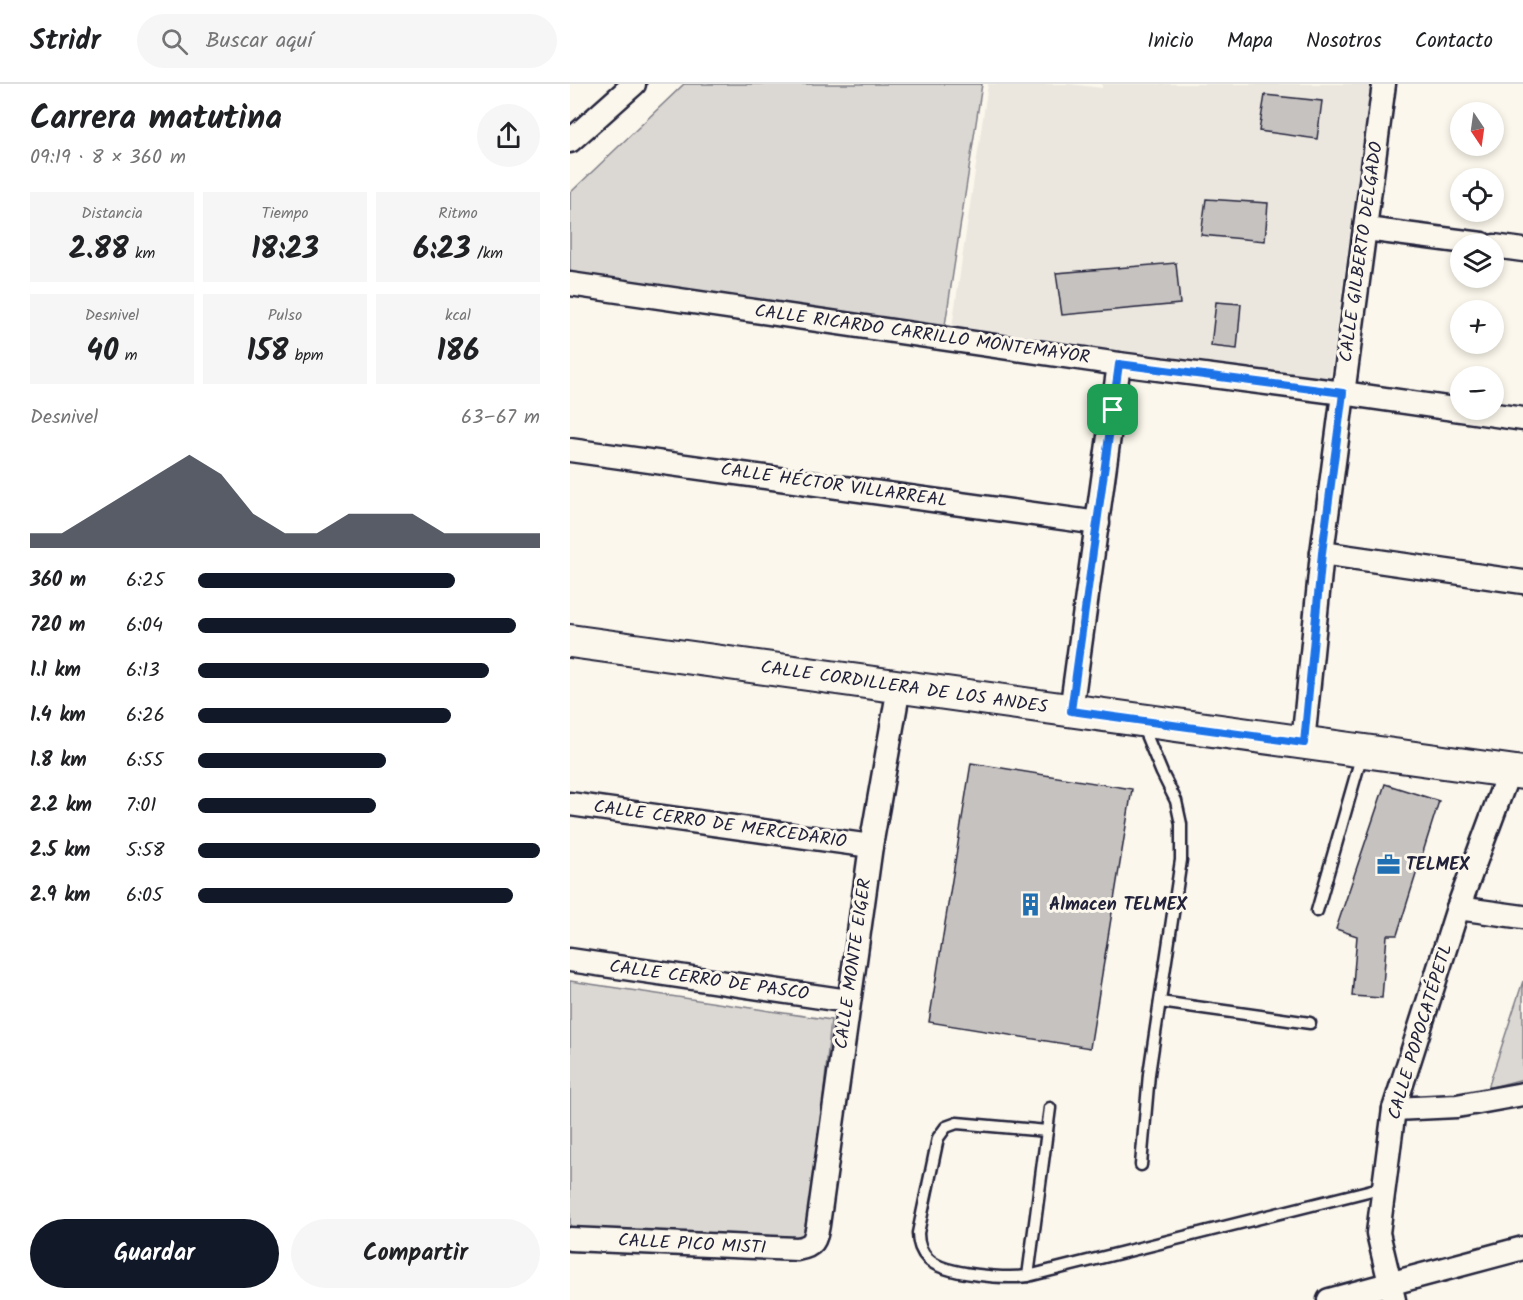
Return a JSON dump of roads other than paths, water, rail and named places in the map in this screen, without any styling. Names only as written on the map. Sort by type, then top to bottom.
[{"type":"street","points":[[570,141],[634,84]]},
{"type":"street","name":"CALLE GILBERTO DELGADO","points":[[1304,743],[1322,553],[1384,84]]},
{"type":"street","points":[[1366,229],[1450,240]]},
{"type":"street","points":[[1504,247],[1523,250]]},
{"type":"street","name":"CALLE RICARDO CARRILLO MONTEMAYOR","points":[[570,285],[1523,419]]},
{"type":"street","points":[[1071,711],[1119,364]]},
{"type":"street","name":"CALLE HÉCTOR VILLARREAL","points":[[570,450],[1098,523]]},
{"type":"street","points":[[1322,553],[1523,582]]},
{"type":"street","name":"CALLE CORDILLERA DE LOS ANDES","points":[[570,641],[1141,722],[1516,772]]},
{"type":"street","name":"CALLE MONTE EIGER","points":[[813,1242],[818,1225],[871,846],[899,687]]},
{"type":"street","name":"CALLE POPOCATÉPETL","points":[[1392,1292],[1378,1233],[1394,1109],[1458,908],[1516,772]]},
{"type":"street","name":"CALLE CERRO DE MERCEDARIO","points":[[570,804],[871,846]]},
{"type":"street","points":[[1458,908],[1523,917]]},
{"type":"street","name":"CALLE CERRO DE PASCO","points":[[570,960],[848,1001]]},
{"type":"street","points":[[1394,1109],[1457,1106],[1523,1094]]},
{"type":"street","name":"CALLE PICO MISTI","points":[[570,1239],[797,1249],[807,1247],[813,1242]]},
{"type":"street","points":[[1329,1300],[1392,1292],[1523,1248]]},
{"type":"lane","points":[[1141,722],[1176,801],[1181,824],[1181,860],[1149,1074],[1141,1165]]},
{"type":"lane","points":[[1317,910],[1363,751]]},
{"type":"lane","points":[[1160,1002],[1310,1023]]},
{"type":"lane","points":[[1028,1276],[1050,1108]]},
{"type":"lane","points":[[1047,1131],[957,1123],[942,1131],[936,1147],[918,1233],[919,1244],[929,1261],[938,1266],[971,1274],[1028,1276],[1384,1186]]},
{"type":"place","name":"TELMEX","points":[[1388,865]]},
{"type":"place","name":"Almacen TELMEX","points":[[1031,905]]}]
